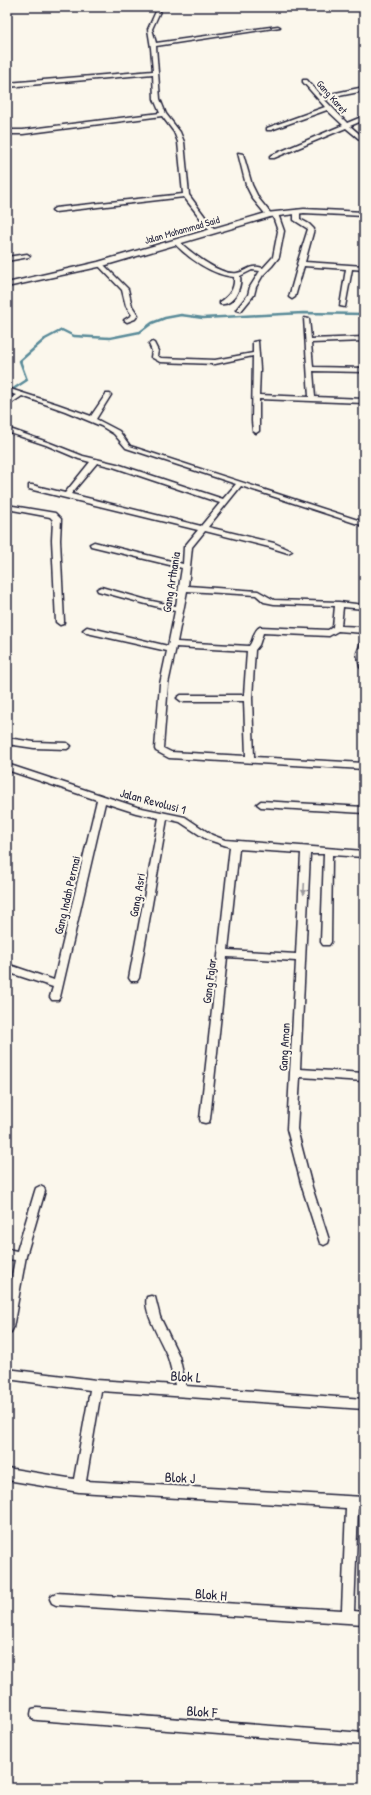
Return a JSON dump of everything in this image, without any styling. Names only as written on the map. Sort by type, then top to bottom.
[{"type":"street","points":[[160,7],[150,29],[154,45],[157,99],[163,114],[177,132],[181,142],[186,196],[213,232]]},
{"type":"street","points":[[154,45],[278,27]]},
{"type":"street","points":[[7,85],[156,72]]},
{"type":"street","name":"Gang Karet","points":[[305,80],[328,108],[364,141]]},
{"type":"street","points":[[320,98],[364,89]]},
{"type":"street","points":[[268,129],[328,108]]},
{"type":"street","points":[[7,133],[163,114]]},
{"type":"street","points":[[272,157],[364,118]]},
{"type":"street","points":[[239,310],[247,301],[256,280],[276,257],[281,231],[272,215],[256,200],[249,185],[240,154]]},
{"type":"street","points":[[55,210],[186,196]]},
{"type":"street","points":[[292,296],[311,228],[303,222],[297,220],[301,211]]},
{"type":"street","name":"Jalan Mohammad Said","points":[[7,285],[100,264],[272,215],[301,211],[364,214]]},
{"type":"street","points":[[176,242],[194,257],[211,268],[229,274],[237,275],[250,268],[264,270]]},
{"type":"street","points":[[7,259],[27,256]]},
{"type":"street","points":[[100,264],[127,293],[129,306],[135,315],[133,318],[126,320]]},
{"type":"street","points":[[300,264],[364,268]]},
{"type":"street","points":[[343,306],[349,267]]},
{"type":"street","points":[[222,303],[230,297],[237,288],[237,275]]},
{"type":"street","points":[[306,319],[309,341],[312,399]]},
{"type":"street","points":[[309,341],[364,339]]},
{"type":"street","points":[[256,342],[256,431]]},
{"type":"street","points":[[152,344],[155,351],[154,357],[160,360],[215,362],[256,354]]},
{"type":"street","points":[[310,369],[364,370]]},
{"type":"street","points":[[7,390],[92,420],[118,434],[122,443],[128,446],[364,524]]},
{"type":"street","points":[[7,404],[19,393]]},
{"type":"street","points":[[92,420],[108,395]]},
{"type":"street","points":[[255,397],[364,401]]},
{"type":"street","points":[[7,430],[48,444],[73,456],[115,465],[224,502]]},
{"type":"street","points":[[66,496],[95,461]]},
{"type":"street","name":"Gang Arthania","points":[[240,483],[188,547],[184,588],[164,684],[159,749],[169,755],[364,766]]},
{"type":"street","points":[[32,487],[203,528],[271,545],[288,551]]},
{"type":"street","points":[[7,507],[52,515],[57,519],[56,540],[60,622]]},
{"type":"street","points":[[94,544],[186,567]]},
{"type":"street","points":[[184,588],[258,593],[267,600],[274,602],[339,604],[364,607]]},
{"type":"street","points":[[101,589],[180,609]]},
{"type":"street","points":[[337,628],[339,604]]},
{"type":"street","points":[[250,760],[248,698],[251,649],[255,645],[260,630],[329,633],[337,628],[364,630]]},
{"type":"street","points":[[87,630],[172,646],[251,649]]},
{"type":"street","points":[[364,645],[361,653],[364,667]]},
{"type":"street","points":[[181,698],[248,698]]},
{"type":"street","points":[[7,741],[34,745],[67,746]]},
{"type":"street","name":"Jalan Revolusi 1","points":[[7,766],[148,814],[182,819],[209,837],[224,843],[364,854]]},
{"type":"street","name":"Gang Indah Permai","points":[[55,997],[102,798]]},
{"type":"street","points":[[261,804],[364,810]]},
{"type":"street","name":"Gang. Asri","points":[[134,978],[163,817]]},
{"type":"street","name":"Gang Fajar","points":[[205,1118],[235,845]]},
{"type":"street","name":"Gang Aman","points":[[306,850],[292,1129],[307,1187],[324,1240]]},
{"type":"street","points":[[326,942],[328,852]]},
{"type":"street","points":[[224,953],[301,958]]},
{"type":"street","points":[[7,968],[58,985]]},
{"type":"street","points":[[295,1073],[364,1077]]},
{"type":"street","points":[[7,1328],[21,1256],[40,1191]]},
{"type":"street","points":[[7,1254],[21,1256]]},
{"type":"street","points":[[151,1301],[155,1317],[173,1356],[182,1391]]},
{"type":"street","name":"Blok L","points":[[7,1374],[96,1385],[364,1404]]},
{"type":"street","points":[[79,1486],[96,1385]]},
{"type":"street","name":"Blok J","points":[[7,1474],[79,1486],[358,1503],[348,1617]]},
{"type":"street","name":"Blok H","points":[[56,1599],[364,1618]]},
{"type":"street","name":"Blok F","points":[[38,1714],[364,1739]]},
{"type":"waterway","points":[[7,393],[27,380],[20,361],[45,339],[62,330],[74,336],[110,338],[140,332],[152,323],[165,318],[181,315],[203,318],[303,313],[364,314]]}]
